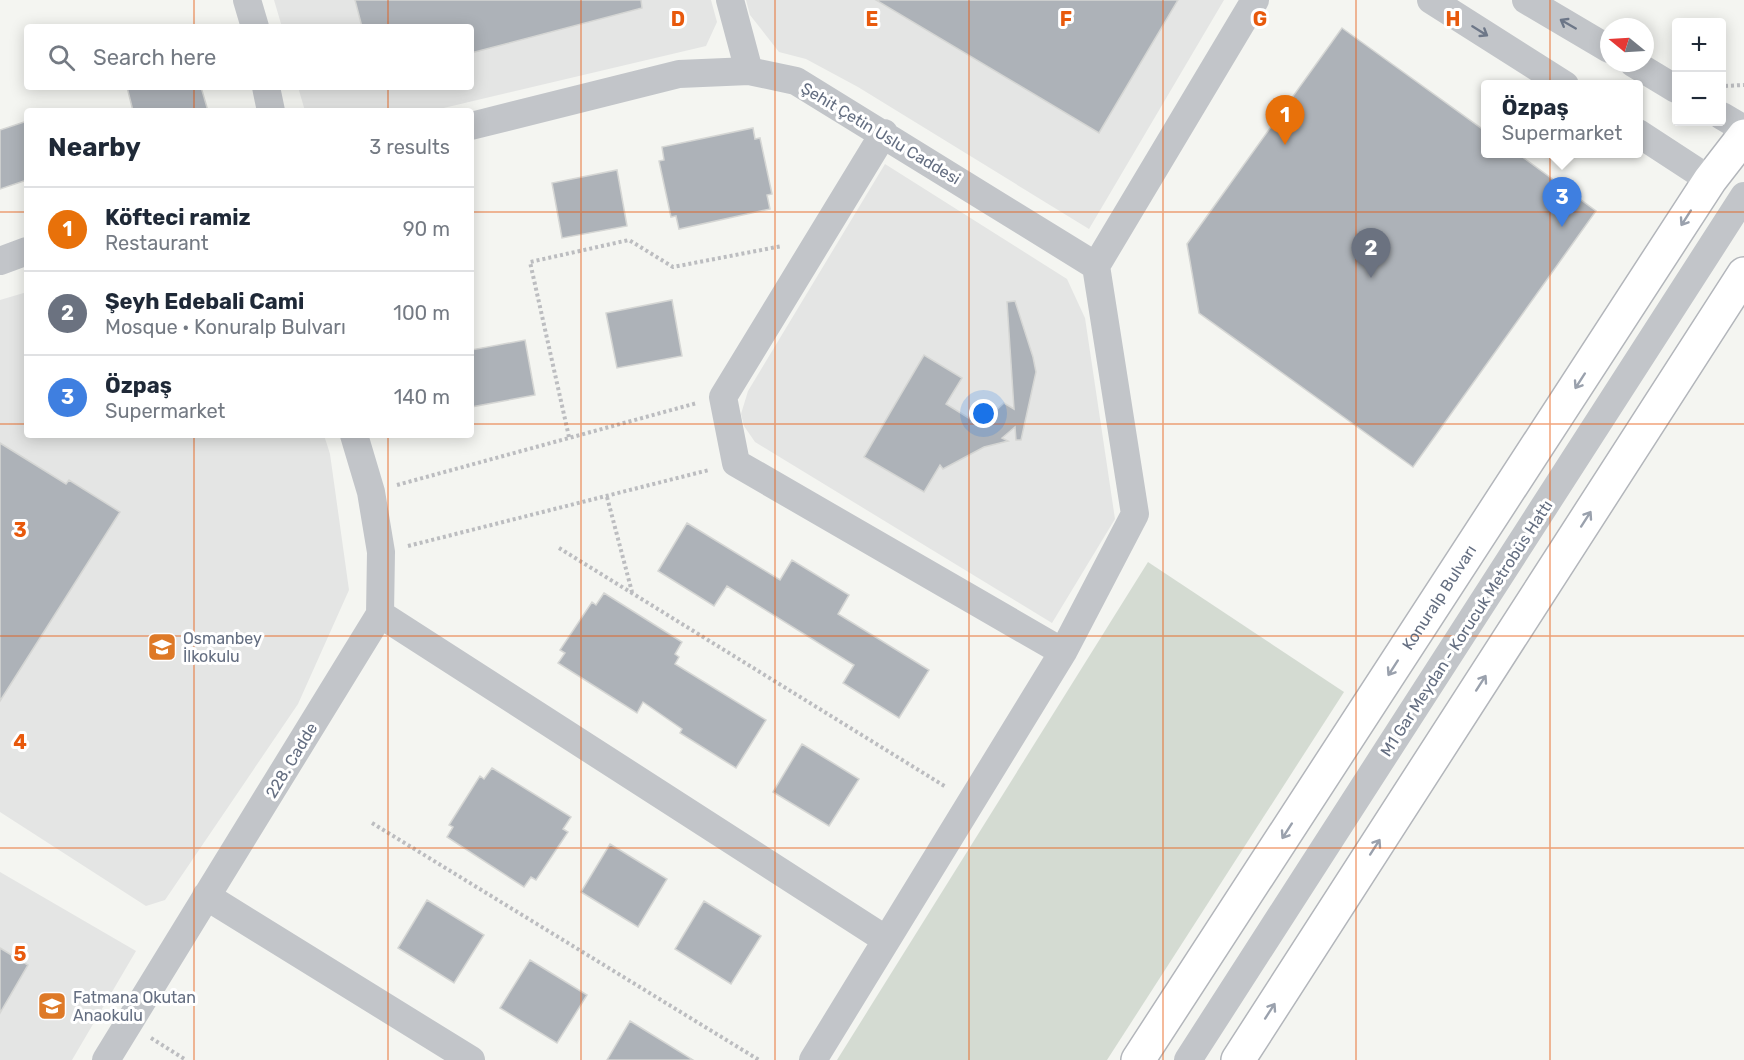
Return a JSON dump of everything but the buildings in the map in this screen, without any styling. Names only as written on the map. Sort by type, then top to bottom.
[{"type":"main road","name":"Konuralp Bulvarı","points":[[1138,1060],[1710,180],[1744,136]]},
{"type":"main road","points":[[1238,1060],[1744,274]]},
{"type":"street","points":[[247,0],[254,24]]},
{"type":"street","points":[[730,0],[749,71]]},
{"type":"street","points":[[813,1060],[885,939],[1063,652],[1135,514],[1096,266],[1255,0]]},
{"type":"street","points":[[1431,0],[1558,80]]},
{"type":"street","points":[[1526,0],[1600,44]]},
{"type":"street","name":"Şehit Çetin Uslu Caddesi","points":[[474,125],[679,74],[749,71],[796,81],[884,133],[1096,266]]},
{"type":"street","points":[[1648,72],[1672,86]]},
{"type":"street","points":[[267,90],[270,108]]},
{"type":"street","points":[[1726,118],[1744,129]]},
{"type":"street","points":[[884,133],[723,397],[736,463],[1063,652]]},
{"type":"street","points":[[1643,136],[1710,180]]},
{"type":"street","name":"M1 Gar Meydan - Korucuk Metrobüs Hattı","points":[[1188,1060],[1744,196]]},
{"type":"street","points":[[0,261],[24,252]]},
{"type":"street","points":[[355,438],[370,492],[381,552],[380,614],[885,939]]},
{"type":"street","name":"228. Cadde","points":[[106,1060],[380,614]]},
{"type":"street","points":[[206,896],[471,1060]]},
{"type":"path","points":[[1726,86],[1744,85]]},
{"type":"path","points":[[569,437],[530,262],[629,240],[673,267],[819,239]]},
{"type":"path","points":[[370,492],[723,397]]},
{"type":"path","points":[[381,552],[736,463]]},
{"type":"path","points":[[607,497],[632,592]]},
{"type":"path","points":[[559,548],[971,802]]},
{"type":"path","points":[[372,823],[759,1060]]},
{"type":"path","points":[[127,1023],[186,1060]]},
{"type":"shaded area","points":[[274,0],[711,0],[717,22],[706,46],[444,108],[304,108],[299,90],[474,90],[474,24],[281,24]]},
{"type":"shaded area","points":[[746,0],[1224,0],[1089,229],[858,87],[806,59],[779,52],[750,15]]},
{"type":"shaded area","points":[[885,164],[1067,279],[1085,318],[1115,519],[1052,623],[755,442],[744,426],[741,414],[748,391]]},
{"type":"shaded area","name":"Osmanbey İlkokulu","points":[[24,293],[24,438],[325,438],[330,454],[349,590],[298,704],[165,900],[146,906],[0,812],[0,300]]},
{"type":"shaded area","points":[[1148,562],[1344,692],[1107,1060],[837,1060]]},
{"type":"shaded area","name":"Fatmana Okutan Anaokulu","points":[[0,872],[136,951],[72,1060],[0,1060]]},
{"type":"place","name":"Köfteci ramiz","points":[[1285,145]]},
{"type":"place","name":"Özpaş","points":[[1562,227]]},
{"type":"place","name":"Şeyh Edebali Cami","points":[[1371,278]]},
{"type":"place","name":"Osmanbey İlkokulu","points":[[162,647]]},
{"type":"place","name":"Fatmana Okutan Anaokulu","points":[[52,1006]]}]
